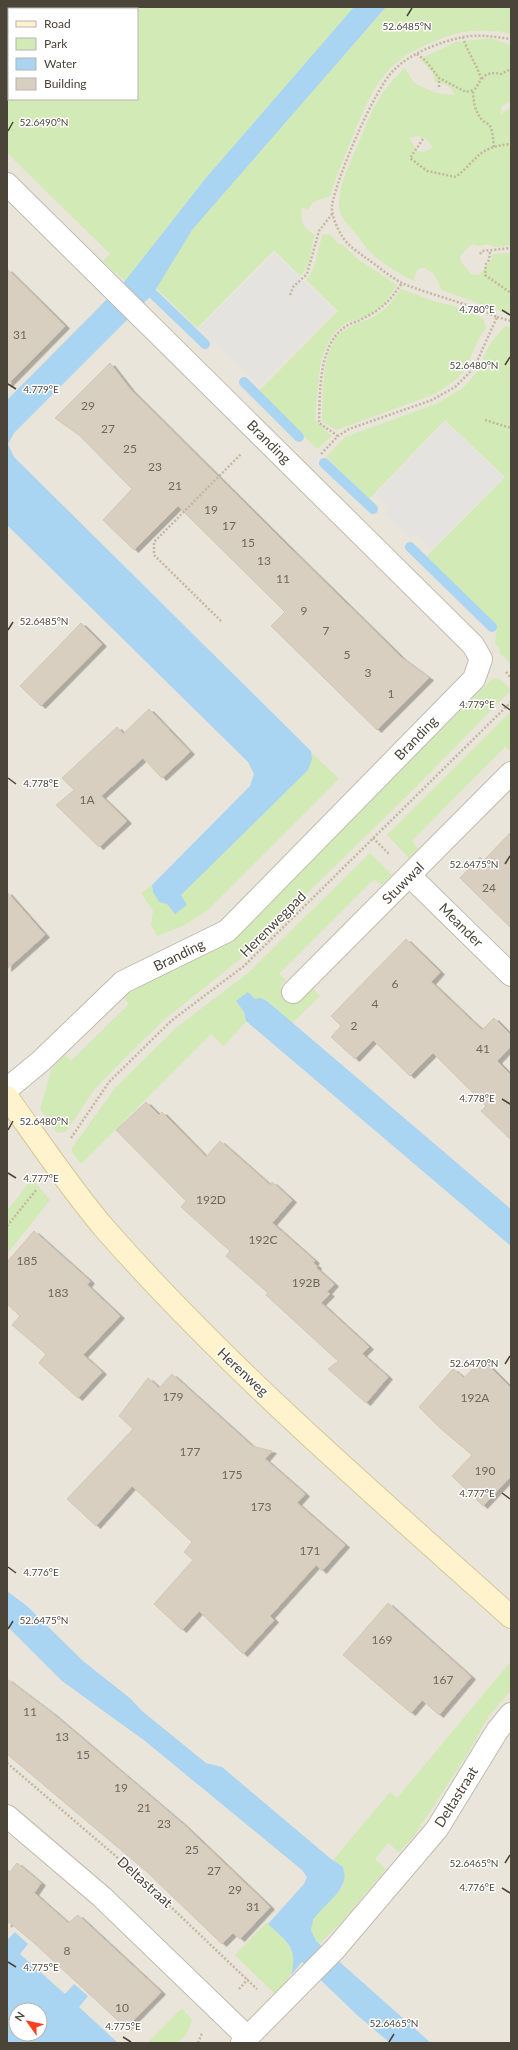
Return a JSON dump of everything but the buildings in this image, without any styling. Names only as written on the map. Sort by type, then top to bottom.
[{"type":"street","name":"Branding","points":[[7,184],[474,645],[481,659],[474,679],[227,931],[123,982],[41,1062],[7,1089]]},
{"type":"street","name":"Stuwwal","points":[[293,992],[511,774]]},
{"type":"street","name":"Meander","points":[[410,876],[511,975]]},
{"type":"street","name":"Herenweg","points":[[7,1097],[54,1162],[104,1227],[205,1337],[347,1470],[511,1617]]},
{"type":"street","name":"Deltastraat","points":[[277,2008],[335,1949],[437,1829],[497,1731],[511,1714]]},
{"type":"street","points":[[7,1816],[102,1897],[244,2040],[277,2008]]},
{"type":"path","points":[[511,39],[489,36],[463,37],[432,47],[417,54],[393,70],[378,91],[342,174],[332,205],[332,214],[342,237],[362,255],[402,283],[438,297],[475,307],[497,318],[511,321]]},
{"type":"path","points":[[463,37],[467,51],[479,71],[481,79]]},
{"type":"path","points":[[417,54],[426,61],[439,78],[466,92],[476,88],[485,75],[496,73],[501,74],[511,69]]},
{"type":"path","points":[[439,78],[439,87]]},
{"type":"path","points":[[473,90],[473,98],[479,115],[483,121],[489,124],[492,128],[494,147]]},
{"type":"path","points":[[423,139],[410,158],[427,171],[456,176],[474,158],[487,148],[511,144]]},
{"type":"path","points":[[290,295],[293,287],[307,274],[319,231],[332,214]]},
{"type":"path","points":[[480,254],[482,251],[490,252],[511,248]]},
{"type":"path","points":[[490,252],[489,260],[486,264],[485,275],[511,293]]},
{"type":"path","points":[[338,436],[319,423],[320,387],[328,350],[334,336],[346,326],[383,308],[402,283]]},
{"type":"path","points":[[300,473],[338,436],[349,429],[432,400],[455,387],[474,368],[497,318]]},
{"type":"path","points":[[485,420],[511,428]]},
{"type":"path","points":[[221,621],[154,555],[154,542],[243,452]]},
{"type":"path","name":"Herenwegpad","points":[[7,1226],[38,1187],[109,1082],[171,1021],[244,966],[511,702]]},
{"type":"path","name":"Deltastraat","points":[[7,1763],[132,1870],[277,2008]]},
{"type":"shaded area","points":[[7,7],[511,7],[511,2043],[7,2043]]},
{"type":"shaded area","points":[[274,253],[334,311],[259,386],[200,328]]},
{"type":"shaded area","points":[[445,422],[503,477],[432,549],[415,534],[411,538],[385,514],[390,509],[375,495]]},
{"type":"green space","points":[[354,7],[205,179],[125,281],[103,261],[110,254],[7,153],[8,70],[8,100],[138,100],[138,8],[63,8]]},
{"type":"green space","points":[[386,7],[511,7],[511,34],[493,31],[475,31],[448,36],[422,47],[407,55],[395,64],[377,85],[370,98],[345,155],[330,196],[313,202],[308,210],[302,207],[303,224],[315,235],[309,262],[304,272],[300,276],[274,250],[197,328],[156,288],[192,230]]},
{"type":"green space","points":[[490,38],[511,45],[511,101],[502,106],[500,115],[511,107],[511,245],[496,247],[487,244],[480,246],[471,244],[460,256],[461,262],[471,274],[479,275],[492,259],[492,254],[511,253],[511,315],[442,290],[434,274],[423,267],[417,270],[414,281],[395,271],[367,249],[344,219],[340,211],[339,200],[344,178],[368,120],[382,94],[405,68],[414,83],[436,93],[455,95],[454,92],[447,86],[435,82],[433,73],[420,59],[456,42]],"holes":[[[418,136],[425,139],[433,147],[424,152],[417,151],[409,138]]]},
{"type":"green space","points":[[323,234],[331,235],[338,244],[342,244],[358,259],[397,285],[380,308],[365,317],[345,324],[335,332],[328,343],[320,368],[315,420],[332,436],[317,449],[258,392],[338,311],[306,280],[315,264]]},
{"type":"green space","points":[[401,289],[434,301],[457,307],[483,318],[486,328],[463,371],[448,386],[435,394],[337,430],[322,422],[325,367],[331,346],[336,338],[344,331],[382,311]]},
{"type":"green space","points":[[505,326],[511,327],[511,664],[499,652],[500,650],[495,643],[497,627],[426,557],[505,477],[445,420],[369,499],[326,457],[345,437],[436,404],[463,388],[478,371],[489,345]]},
{"type":"green space","points":[[496,678],[501,680],[511,690],[415,788],[239,960],[165,1019],[94,1090],[66,1132],[57,1133],[40,1109],[52,1068],[65,1055],[71,1061],[129,1004],[123,997],[158,975],[219,947],[239,932],[491,680]]},
{"type":"green space","points":[[511,711],[511,752],[505,747],[412,841],[418,849],[409,858],[387,835]]},
{"type":"green space","points":[[311,752],[339,779],[208,910],[183,926],[157,936],[151,925],[153,911],[141,893],[152,885],[153,892],[187,905],[181,895],[312,759]]},
{"type":"green space","points":[[370,853],[392,875],[381,885],[374,879],[279,974],[286,980],[280,987],[296,1003],[313,988],[320,996],[292,1023],[265,999],[255,999],[248,992],[242,1008],[247,1021],[224,1046],[211,1034],[81,1164],[72,1152],[72,1148],[115,1088],[177,1027],[248,973]]},
{"type":"green space","points":[[32,1179],[50,1200],[7,1254],[7,1211]]},
{"type":"green space","points":[[511,1661],[511,1690],[489,1716],[468,1753],[414,1836],[399,1852],[388,1843],[375,1859],[386,1869],[339,1925],[319,1944],[313,1936],[313,1921],[323,1905],[343,1886],[342,1866],[333,1860],[390,1792],[397,1798]]},
{"type":"green space","points":[[267,1922],[285,1940],[294,1956],[294,1964],[291,1973],[285,1983],[275,1994],[235,1955]]},
{"type":"green space","points":[[182,2008],[192,2020],[189,2029],[181,2040],[171,2043],[147,2043]]},
{"type":"water","points":[[354,7],[386,7],[192,230],[153,294],[14,433],[8,444],[14,457],[311,751],[312,759],[308,770],[181,895],[187,905],[175,914],[167,904],[159,902],[153,892],[152,885],[250,786],[254,774],[248,762],[7,525],[7,400],[125,281],[205,179]]},
{"type":"water","points":[[248,992],[255,999],[261,998],[267,1001],[511,1209],[511,1246],[246,1021],[244,1012],[236,1001]]},
{"type":"water","points":[[7,1591],[27,1606],[83,1661],[131,1699],[142,1711],[206,1763],[222,1767],[331,1859],[342,1866],[344,1881],[341,1888],[313,1920],[311,1930],[316,1941],[431,2043],[390,2043],[357,2015],[302,1962],[291,1975],[293,1966],[292,1951],[285,1940],[268,1924],[304,1884],[307,1877],[302,1870],[145,1741],[62,1681],[7,1626]]},
{"type":"water","points":[[15,1932],[28,1944],[20,1954],[65,1994],[74,1984],[88,1996],[79,2007],[118,2043],[7,2043],[7,1940]]},
{"type":"waterway","points":[[153,294],[205,344]]},
{"type":"waterway","points":[[244,382],[299,437]]},
{"type":"waterway","points":[[324,463],[373,509]]},
{"type":"waterway","points":[[410,547],[492,627]]}]
